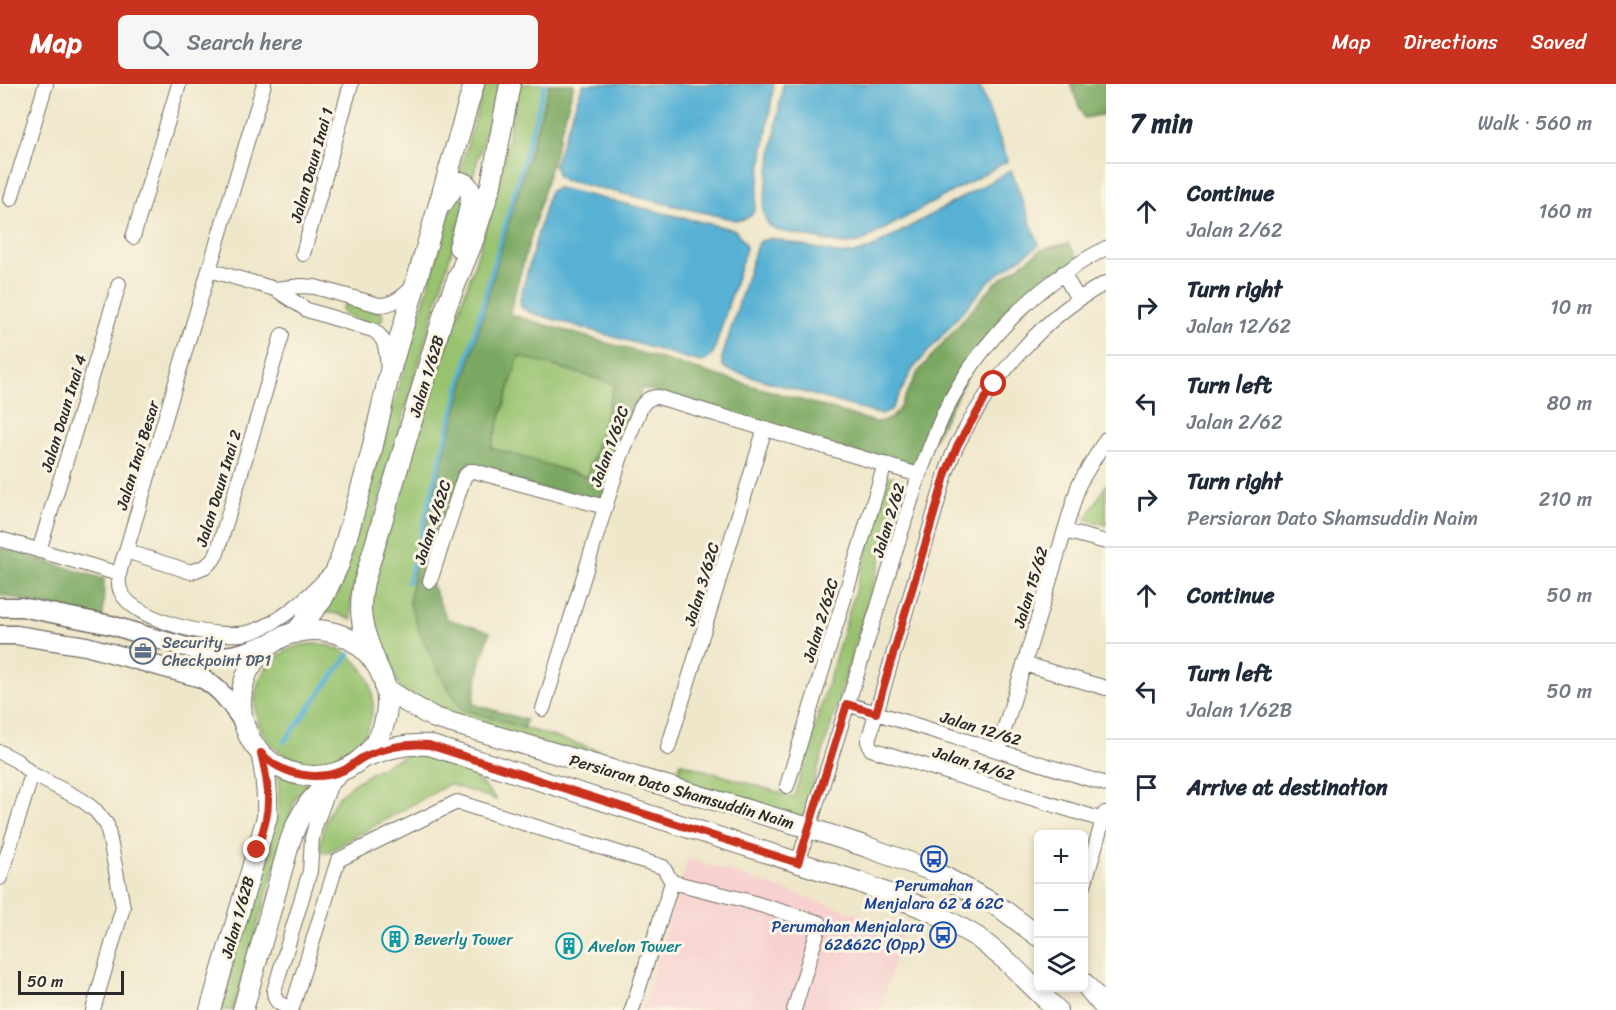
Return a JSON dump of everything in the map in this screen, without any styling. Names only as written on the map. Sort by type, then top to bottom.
[{"type":"main road","name":"Jalan 1/62B","points":[[286,636],[322,600],[339,564],[371,454],[389,375],[474,84]]},
{"type":"main road","name":"Jalan 1/62B","points":[[378,668],[362,628],[360,611],[362,593],[445,310],[473,241],[491,185],[510,84]]},
{"type":"main road","points":[[437,213],[455,185],[461,182],[470,188],[470,203],[445,310]]},
{"type":"main road","points":[[319,630],[342,636],[363,649],[378,668],[386,688],[386,713],[379,737],[364,757],[338,774],[298,775],[278,767],[261,753],[250,739],[244,723],[241,704],[244,684],[252,666],[264,650],[286,636],[319,630]]},
{"type":"main road","name":"Persiaran Dato Shamsuddin Naim","points":[[386,688],[408,704],[435,718],[809,828],[933,871],[998,906],[1034,933]]},
{"type":"main road","name":"Persiaran Dato Shamsuddin Naim","points":[[364,757],[400,745],[429,745],[859,882],[942,917],[977,937],[1008,962],[1057,1010]]},
{"type":"main road","name":"Jalan 1/62B","points":[[210,1010],[267,817],[267,778],[261,753]]},
{"type":"main road","name":"Jalan 1/62B","points":[[243,1010],[298,818],[312,798],[338,774]]},
{"type":"main road","points":[[1088,988],[1106,1009]]},
{"type":"street","points":[[11,199],[46,84]]},
{"type":"street","points":[[133,237],[178,84]]},
{"type":"street","name":"Jalan Inai Besar","points":[[119,574],[264,84]]},
{"type":"street","name":"Jalan Daun Inai 1","points":[[303,254],[351,84]]},
{"type":"street","name":"Jalan 2/62","points":[[798,863],[919,475],[944,413],[971,367],[990,341],[1020,308],[1063,273],[1106,248]]},
{"type":"street","points":[[209,270],[275,289],[307,310],[373,330],[384,340],[389,375]]},
{"type":"street","points":[[1063,273],[1078,299]]},
{"type":"street","points":[[876,713],[946,473],[958,444],[994,384],[1022,350],[1078,299],[1106,283]]},
{"type":"street","name":"Jalan Daun Inai 4","points":[[39,551],[119,284]]},
{"type":"street","points":[[275,289],[308,287],[387,305],[400,299],[414,287]]},
{"type":"street","points":[[324,315],[331,292]]},
{"type":"street","name":"Jalan Daun Inai 2","points":[[126,551],[191,572],[206,566],[213,560],[282,335]]},
{"type":"street","name":"Jalan 1/62C","points":[[543,709],[621,456],[641,407],[651,398],[658,397],[919,475]]},
{"type":"street","name":"Jalan 3/62C","points":[[669,748],[765,428]]},
{"type":"street","name":"Jalan 15/62","points":[[998,750],[1079,484],[1106,439]]},
{"type":"street","name":"Jalan 2/62C","points":[[787,786],[885,464]]},
{"type":"street","name":"Jalan 4/62C","points":[[430,581],[464,477],[470,471],[605,507]]},
{"type":"street","points":[[1065,531],[1106,543]]},
{"type":"street","points":[[0,538],[119,574],[118,584],[121,593],[144,613],[165,622],[216,634],[233,635],[251,632],[283,615],[318,587],[339,564]]},
{"type":"street","points":[[0,607],[21,607],[111,625],[218,656],[239,654],[286,636]]},
{"type":"street","points":[[0,635],[16,635],[86,646],[201,678],[225,696],[244,723]]},
{"type":"street","points":[[1024,664],[1106,688]]},
{"type":"street","name":"Jalan 12/62","points":[[847,704],[1106,784]]},
{"type":"street","name":"Jalan 14/62","points":[[876,713],[868,741],[871,749],[1105,815],[1083,884]]},
{"type":"street","points":[[0,752],[17,761],[32,774],[82,800],[96,811],[106,825],[123,907],[93,1010]]},
{"type":"street","points":[[0,878],[32,774]]},
{"type":"street","points":[[338,774],[326,794],[312,838],[310,871],[274,992],[274,998],[278,1003],[292,1008],[338,860],[457,802],[663,867],[672,882],[744,900],[820,923],[794,1010]]},
{"type":"street","points":[[632,1010],[672,882]]},
{"type":"shaded area","points":[[688,858],[903,929],[880,1010],[642,1010]]},
{"type":"green space","points":[[485,84],[499,84],[473,177],[466,172],[459,173]]},
{"type":"green space","points":[[518,84],[550,84],[499,256],[416,562],[410,596],[420,633],[441,676],[462,709],[677,774],[681,763],[794,797],[889,477],[902,480],[903,486],[803,818],[426,709],[403,691],[370,620],[368,602],[397,496],[497,192]]},
{"type":"green space","points":[[550,84],[574,84],[509,314],[875,422],[892,418],[918,372],[994,284],[1041,250],[1068,243],[1080,261],[985,343],[917,471],[642,388],[605,507],[465,466],[430,581],[447,619],[490,632],[480,665],[473,704],[526,720],[524,728],[462,709],[441,676],[420,633],[410,604],[416,562],[499,256]],"holes":[[[519,356],[615,384],[587,477],[491,448]]]},
{"type":"green space","points":[[1070,84],[1106,84],[1106,114],[1084,118]]},
{"type":"green space","points":[[459,190],[465,204],[351,598],[352,620],[338,614],[322,612],[339,592],[455,194]]},
{"type":"green space","points":[[349,302],[381,312],[382,320],[376,325],[345,315],[341,310]]},
{"type":"green space","points":[[519,355],[615,384],[587,477],[491,448]]},
{"type":"green space","points":[[1106,485],[1106,525],[1086,519]]},
{"type":"green space","points":[[0,547],[104,579],[103,619],[0,595]]},
{"type":"green space","points":[[314,644],[337,648],[356,661],[369,680],[373,703],[369,726],[356,745],[337,758],[314,762],[291,758],[272,745],[259,726],[255,703],[259,680],[272,661],[291,648]]},
{"type":"green space","points":[[410,755],[420,755],[471,773],[497,800],[449,784],[326,853],[320,851],[323,830],[338,798],[372,772]]},
{"type":"green space","points":[[277,775],[310,784],[294,801],[233,1010],[219,1010],[278,809]]},
{"type":"water","points":[[583,84],[774,84],[753,213],[746,218],[736,220],[564,180],[558,176],[554,165]]},
{"type":"water","points":[[783,84],[979,84],[1008,161],[859,243],[843,244],[776,230],[766,222],[763,209]]},
{"type":"water","points":[[1011,170],[1039,245],[990,280],[913,369],[891,410],[882,414],[875,413],[726,369],[723,366],[722,358],[757,245],[761,241],[772,238],[839,254],[862,252]]},
{"type":"water","points":[[558,188],[735,230],[746,248],[713,354],[700,362],[529,312],[521,307],[520,299],[549,193]]},
{"type":"waterway","points":[[408,582],[462,378],[545,84]]},
{"type":"waterway","points":[[284,742],[349,654]]},
{"type":"place","name":"Security Checkpoint DP1","points":[[143,651]]},
{"type":"place","name":"Perumahan Menjalara 62 & 62C","points":[[934,859]]},
{"type":"place","name":"Perumahan Menjalara 62&62C (Opp)","points":[[943,935]]},
{"type":"place","name":"Beverly Tower","points":[[395,939]]},
{"type":"place","name":"Avelon Tower","points":[[569,946]]},
{"type":"route","points":[[257,850],[267,817],[268,803],[267,778],[261,753],[278,767],[298,775],[320,776],[341,771],[364,757],[400,745],[414,744],[429,745],[798,863],[847,704],[876,713],[946,473],[958,444],[994,384]]}]
